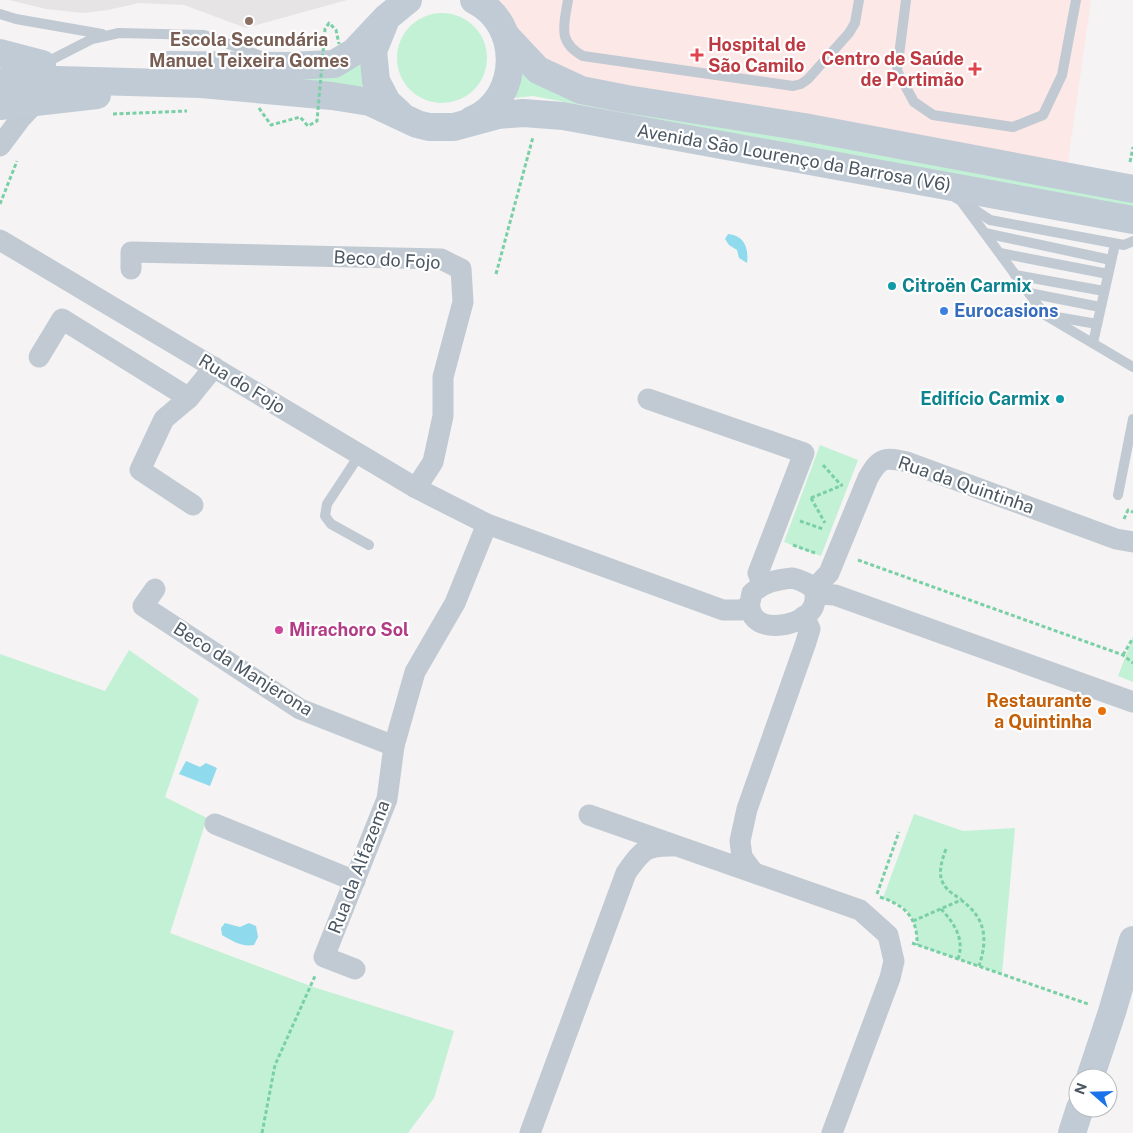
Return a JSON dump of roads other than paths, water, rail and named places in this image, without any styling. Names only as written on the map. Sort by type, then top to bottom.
[{"type":"main road","name":"Avenida São Lourenço da Barrosa (V6)","points":[[0,65],[288,66],[334,64],[354,52],[386,18],[408,0]]},
{"type":"main road","name":"Avenida São Lourenço da Barrosa (V6)","points":[[474,0],[485,5],[501,19],[538,70],[581,90],[1131,180]]},
{"type":"main road","name":"Avenida São Lourenço da Barrosa (V6)","points":[[386,18],[373,52],[376,81],[387,102],[396,112],[417,124]]},
{"type":"main road","name":"Avenida São Lourenço da Barrosa (V6)","points":[[454,127],[480,116],[498,99],[508,77],[510,53],[501,19]]},
{"type":"main road","points":[[0,53],[42,64]]},
{"type":"main road","name":"Avenida São Lourenço da Barrosa (V6)","points":[[0,82],[58,80],[201,84],[322,95],[370,102],[417,124],[429,127],[454,127],[498,115],[523,113],[563,116],[928,182],[1133,225]]},
{"type":"main road","points":[[0,106],[201,84]]},
{"type":"main road","points":[[1093,1068],[1130,963]]},
{"type":"main road","points":[[1072,1133],[1077,1118]]},
{"type":"street","points":[[0,146],[36,102]]},
{"type":"street","name":"Rua do Fojo","points":[[0,240],[416,488],[487,524]]},
{"type":"street","name":"Beco do Fojo","points":[[130,269],[131,252],[441,259],[461,269],[463,302],[443,377],[443,416],[433,462],[416,488]]},
{"type":"street","points":[[39,357],[62,319],[189,398]]},
{"type":"street","points":[[193,505],[140,470],[164,419],[189,398],[214,367]]},
{"type":"street","points":[[648,400],[804,453],[758,573],[762,584]]},
{"type":"street","name":"Rua da Quintinha","points":[[815,591],[829,573],[829,554],[868,478],[876,464],[890,458],[907,462],[1116,539],[1133,542]]},
{"type":"street","points":[[487,524],[723,610],[740,610],[749,607]]},
{"type":"street","name":"Rua da Alfazema","points":[[355,969],[324,957],[388,799],[394,746],[415,672],[455,604],[487,524]]},
{"type":"street","points":[[815,591],[814,606],[809,614],[792,622],[765,625],[754,619],[749,607],[752,593],[762,584],[778,579],[792,578],[800,580],[815,591],[835,595],[1133,702]]},
{"type":"street","name":"Beco da Manjerona","points":[[154,589],[143,606],[300,709],[394,746]]},
{"type":"street","points":[[701,854],[719,848],[735,835],[747,809],[810,629],[804,616]]},
{"type":"street","points":[[747,809],[740,841],[742,857],[753,872]]},
{"type":"street","points":[[589,815],[860,910],[888,935],[894,961],[890,978],[832,1133]]},
{"type":"street","points":[[215,824],[355,880]]},
{"type":"street","points":[[530,1133],[626,873],[642,852],[657,846],[678,846]]},
{"type":"lane","points":[[568,0],[564,30],[565,38],[569,46],[583,56],[793,86],[801,84],[808,79],[849,33],[855,23],[859,0]]},
{"type":"lane","points":[[906,0],[897,71],[914,102],[932,115],[1013,127],[1043,115],[1062,75],[1076,0]]},
{"type":"lane","points":[[0,14],[88,33],[111,35]]},
{"type":"lane","points":[[42,64],[92,39],[119,33],[204,35],[288,66]]},
{"type":"lane","points":[[928,182],[990,220],[1124,245],[1133,225]]},
{"type":"lane","points":[[960,200],[1045,315],[1133,367]]},
{"type":"lane","points":[[984,233],[1111,260]]},
{"type":"lane","points":[[1093,343],[1115,244]]},
{"type":"lane","points":[[1000,253],[1108,274]]},
{"type":"lane","points":[[1015,275],[1104,291]]},
{"type":"lane","points":[[1029,293],[1100,307]]},
{"type":"lane","points":[[1045,315],[1097,324]]},
{"type":"lane","points":[[1118,495],[1133,419]]},
{"type":"lane","points":[[360,454],[327,504],[325,516],[332,524],[369,546]]},
{"type":"water","points":[[728,234],[738,237],[744,243],[747,252],[747,263],[739,258],[737,250],[729,245],[725,239]]},
{"type":"water","points":[[186,761],[200,767],[206,763],[217,768],[210,786],[179,774]]},
{"type":"water","points":[[225,923],[240,927],[249,923],[256,926],[258,937],[254,945],[241,944],[222,935],[221,928]]},
{"type":"place","name":"Escola Secundária Manuel Teixeira Gomes","points":[[249,21]]},
{"type":"place","name":"Hospital de São Camilo","points":[[697,55]]},
{"type":"place","name":"Centro de Saúde de Portimão","points":[[975,69]]},
{"type":"place","name":"Citroën Carmix","points":[[892,286]]},
{"type":"place","name":"Eurocasions","points":[[944,311]]},
{"type":"place","name":"Edifício Carmix","points":[[1060,399]]},
{"type":"place","name":"Mirachoro Sol","points":[[279,630]]},
{"type":"place","name":"Restaurante a Quintinha","points":[[1102,711]]}]
